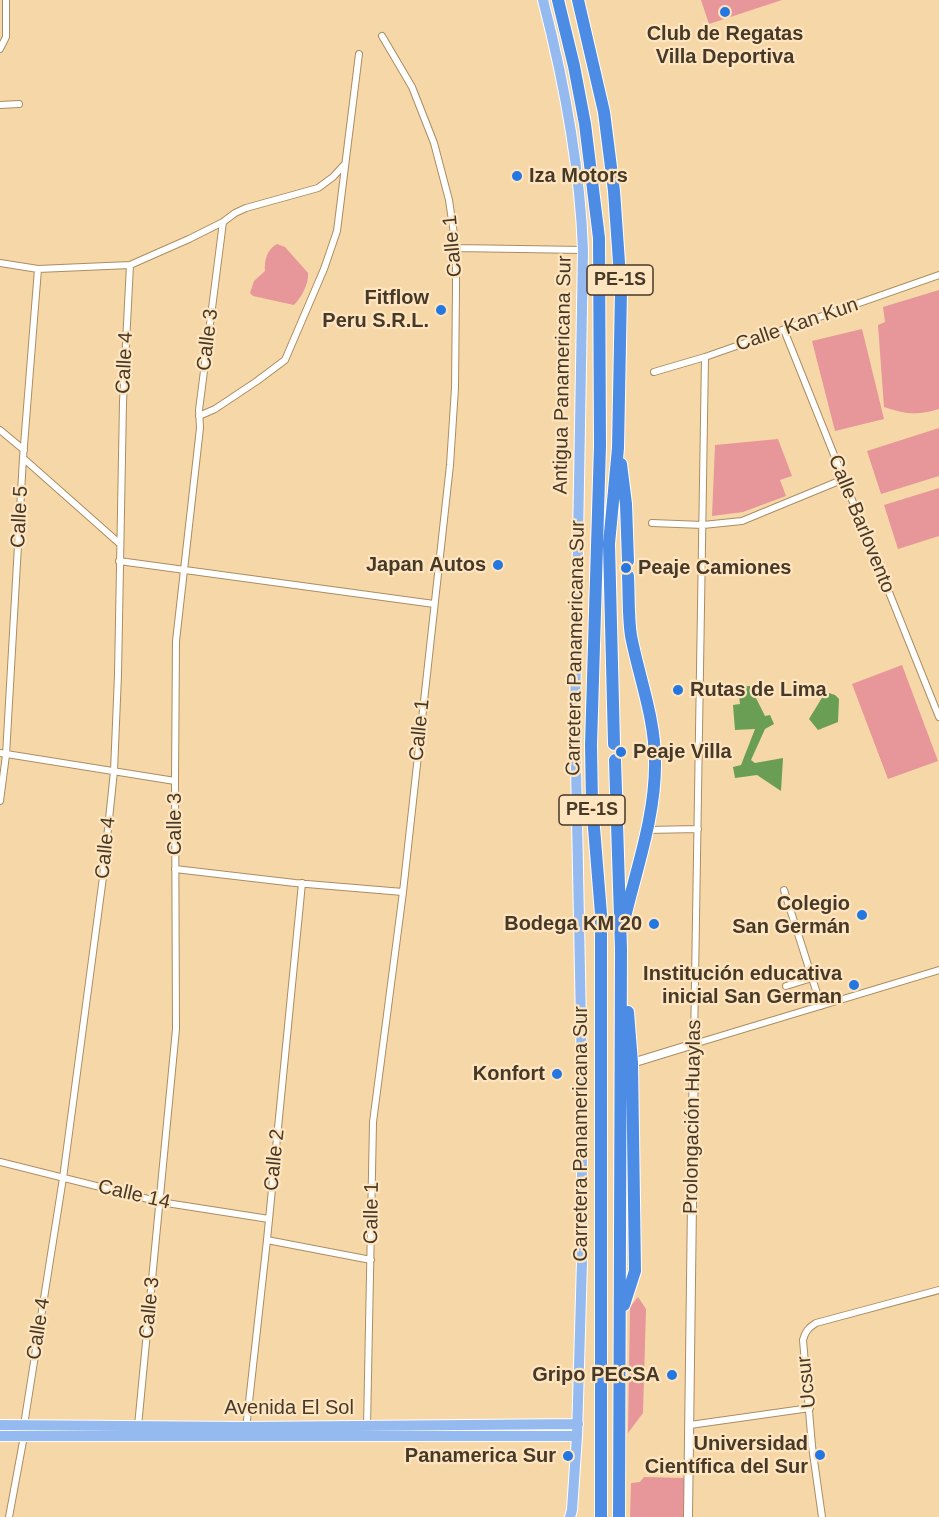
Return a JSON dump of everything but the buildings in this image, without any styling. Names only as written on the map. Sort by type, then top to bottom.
[{"type":"highway","name":"Carretera Panamericana Sur","points":[[558,0],[574,66],[589,145],[599,238],[598,525],[591,745],[592,803],[601,914],[601,1496],[598,1517]]},
{"type":"highway","name":"Carretera Panamericana Sur","points":[[578,0],[604,112],[614,190],[621,291],[618,448],[609,544],[614,744]]},
{"type":"highway","name":"Carretera Panamericana Sur","points":[[618,448],[625,495],[628,561]]},
{"type":"highway","name":"Carretera Panamericana Sur","points":[[621,933],[646,830],[654,783],[655,759],[652,723],[631,633],[628,576]]},
{"type":"highway","name":"Carretera Panamericana Sur","points":[[615,759],[621,933],[619,1517]]},
{"type":"highway","points":[[620,1318],[635,1271],[632,1063],[621,949]]},
{"type":"main road","name":"Antigua Panamericana Sur","points":[[543,0],[567,111],[582,209],[583,250],[575,715],[583,1098],[582,1261],[578,1430],[572,1515]]},
{"type":"main road","name":"Avenida El Sol","points":[[0,1425],[24,1430],[245,1432],[578,1430]]},
{"type":"main road","name":"Avenida El Sol","points":[[0,1436],[24,1430],[138,1426],[245,1432]]},
{"type":"street","points":[[0,49],[6,37],[3,13],[6,0]]},
{"type":"street","name":"Calle 1","points":[[367,1431],[373,1122],[403,892],[450,465],[455,388],[456,248],[449,200],[434,143],[412,87],[382,36]]},
{"type":"street","points":[[199,416],[215,409],[285,360],[324,269],[337,231],[359,54]]},
{"type":"street","points":[[0,105],[19,104]]},
{"type":"street","points":[[0,263],[38,269],[130,265],[224,222],[246,208],[318,188],[344,165]]},
{"type":"street","name":"Calle 3","points":[[138,1426],[176,1029],[176,641],[200,428],[199,416],[224,222]]},
{"type":"street","points":[[456,248],[583,250]]},
{"type":"street","name":"Calle 4","points":[[9,1517],[63,1179],[103,877],[114,771],[123,402],[130,265]]},
{"type":"street","name":"Calle 5","points":[[0,801],[38,269]]},
{"type":"street","name":"Calle Kan Kun","points":[[654,372],[705,357],[939,275]]},
{"type":"street","name":"Calle Barlovento","points":[[784,330],[939,717]]},
{"type":"street","name":"Prolongación Huaylas","points":[[688,1517],[705,357]]},
{"type":"street","points":[[0,430],[24,450]]},
{"type":"street","points":[[23,458],[119,543]]},
{"type":"street","points":[[652,523],[703,525],[748,519],[843,479]]},
{"type":"street","points":[[119,561],[434,604]]},
{"type":"street","points":[[3,754],[175,781]]},
{"type":"street","points":[[646,830],[698,829]]},
{"type":"street","points":[[175,869],[302,884],[403,892]]},
{"type":"street","name":"Calle 2","points":[[245,1432],[267,1240],[302,884]]},
{"type":"street","points":[[784,890],[821,1006]]},
{"type":"street","points":[[632,1063],[939,970]]},
{"type":"street","points":[[786,986],[812,978]]},
{"type":"street","name":"Calle 14","points":[[0,1162],[160,1202],[269,1219]]},
{"type":"street","points":[[267,1240],[371,1260]]},
{"type":"street","name":"Ucsur","points":[[822,1517],[812,1446],[802,1340],[809,1327],[816,1323],[939,1290]]},
{"type":"street","points":[[690,1425],[810,1408]]},
{"type":"shaded area","name":"Club de Regatas Villa Deportiva","points":[[701,0],[782,0],[709,24]]},
{"type":"shaded area","points":[[277,244],[285,247],[308,273],[304,290],[294,305],[253,296],[250,293],[254,281],[265,271],[269,252]]},
{"type":"shaded area","points":[[939,290],[939,409],[924,413],[911,413],[884,407],[878,325],[885,322],[883,307]]},
{"type":"shaded area","points":[[862,329],[884,419],[835,431],[812,341]]},
{"type":"shaded area","points":[[939,428],[939,476],[881,494],[867,451]]},
{"type":"shaded area","points":[[778,439],[792,476],[780,480],[786,496],[743,512],[712,516],[715,445]]},
{"type":"shaded area","points":[[939,488],[939,536],[898,549],[884,505]]},
{"type":"shaded area","points":[[902,665],[938,761],[888,779],[852,684]]},
{"type":"shaded area","points":[[750,686],[765,716],[770,715],[774,724],[765,729],[751,760],[755,763],[783,758],[781,791],[757,775],[735,778],[733,767],[741,765],[755,729],[735,730],[733,705],[740,704],[738,687]]},
{"type":"shaded area","points":[[829,693],[839,699],[838,722],[818,730],[809,719],[823,696]]},
{"type":"shaded area","points":[[638,1297],[646,1309],[643,1413],[628,1433],[630,1307]]},
{"type":"shaded area","points":[[644,1477],[685,1478],[684,1517],[630,1517],[631,1483],[640,1482]]},
{"type":"place","name":"Club de Regatas Villa Deportiva","points":[[725,12]]},
{"type":"place","name":"Iza Motors","points":[[517,176]]},
{"type":"place","name":"Fitflow Peru S.R.L.","points":[[441,310]]},
{"type":"place","name":"Japan Autos","points":[[498,565]]},
{"type":"place","name":"Peaje Camiones","points":[[626,568]]},
{"type":"place","name":"Rutas de Lima","points":[[678,690]]},
{"type":"place","name":"Peaje Villa","points":[[621,752]]},
{"type":"place","name":"Colegio San Germán","points":[[862,915]]},
{"type":"place","name":"Bodega KM 20","points":[[654,924]]},
{"type":"place","name":"Institución educativa inicial San German","points":[[854,985]]},
{"type":"place","name":"Konfort","points":[[557,1074]]},
{"type":"place","name":"Gripo PECSA","points":[[672,1375]]},
{"type":"place","name":"Universidad Científica del Sur","points":[[820,1455]]},
{"type":"place","name":"Panamerica Sur","points":[[568,1456]]}]
